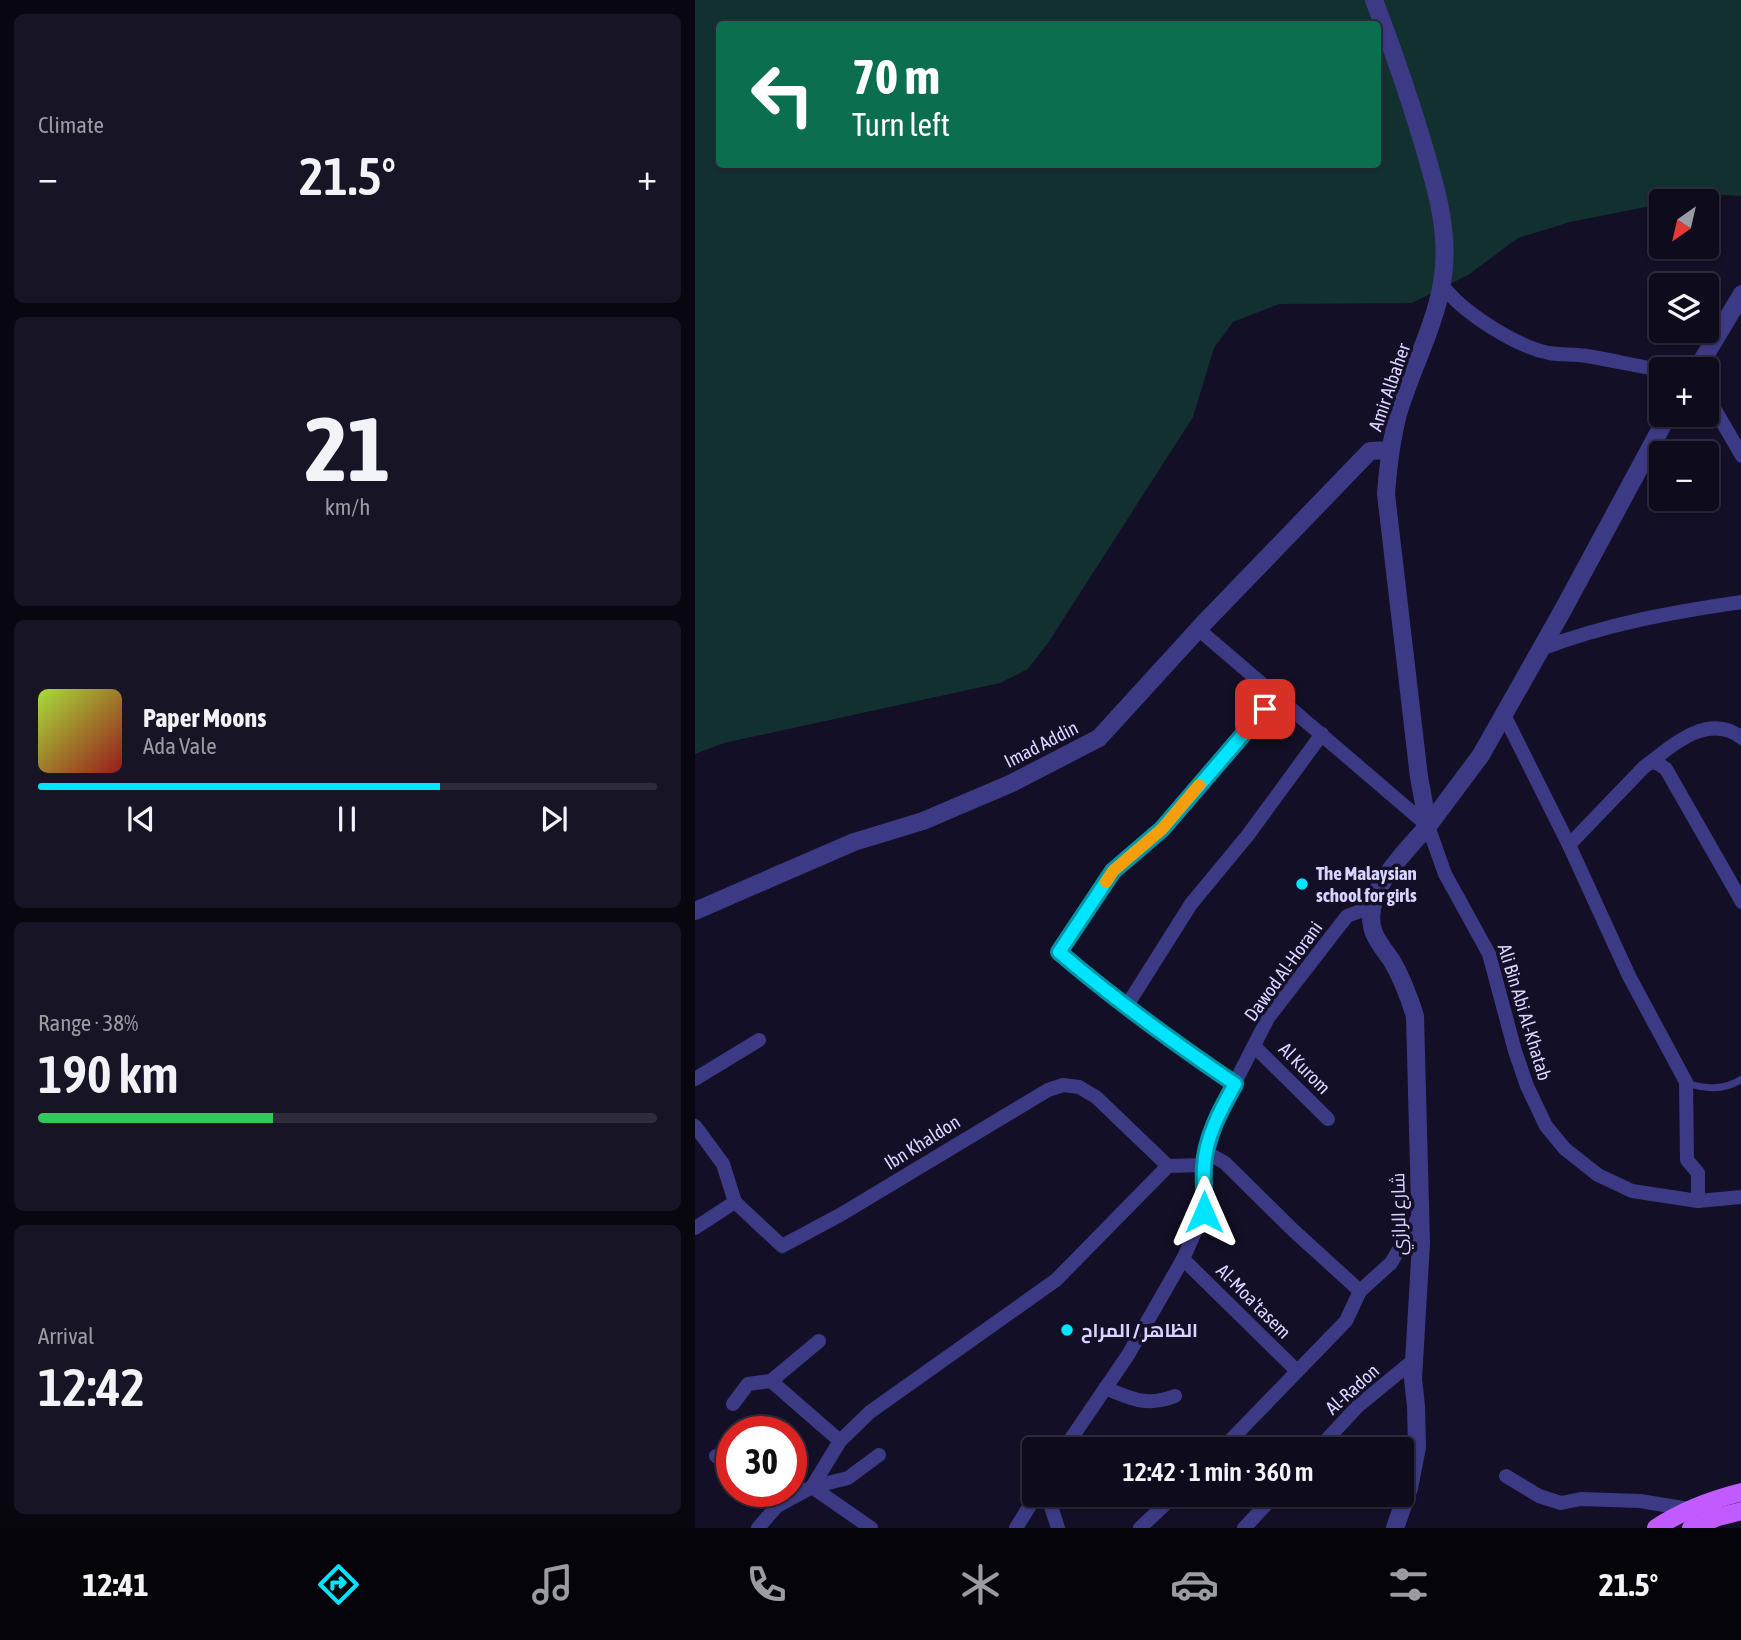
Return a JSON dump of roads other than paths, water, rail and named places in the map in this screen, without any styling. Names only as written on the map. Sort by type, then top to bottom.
[{"type":"main road","points":[[1656,1528],[1689,1509],[1741,1492]]},
{"type":"main road","points":[[1691,1528],[1741,1511]]},
{"type":"street","name":"Amir Albaher","points":[[1374,0],[1405,84],[1435,186],[1446,240],[1442,285],[1428,337],[1398,414],[1390,450],[1386,494],[1419,777],[1428,826]]},
{"type":"street","points":[[1442,285],[1452,298],[1474,316],[1508,336],[1547,353],[1588,356],[1649,368]]},
{"type":"street","points":[[1704,357],[1741,295]]},
{"type":"street","points":[[1719,417],[1741,456]]},
{"type":"street","points":[[1374,906],[1388,872],[1428,826],[1481,755],[1661,427]]},
{"type":"street","name":"Imad Addin","points":[[695,911],[854,842],[923,821],[1012,783],[1099,738],[1198,629],[1370,451],[1390,450]]},
{"type":"street","points":[[1541,649],[1572,637],[1673,612],[1741,602]]},
{"type":"street","points":[[1198,629],[1428,826]]},
{"type":"street","points":[[1235,1084],[1126,1007],[1059,952],[1113,871],[1162,829],[1277,695]]},
{"type":"street","points":[[1504,715],[1569,845],[1629,976],[1686,1083],[1687,1160],[1698,1173],[1698,1201]]},
{"type":"street","points":[[1569,845],[1651,762],[1672,746],[1707,728],[1719,726],[1741,738]]},
{"type":"street","points":[[1126,1007],[1191,904],[1247,835],[1322,734]]},
{"type":"street","points":[[1651,762],[1666,769],[1741,902]]},
{"type":"street","name":"Ali Bin Abi Al-Khatab","points":[[1428,826],[1445,874],[1489,954],[1527,1086],[1546,1126],[1565,1149],[1598,1175],[1632,1191],[1698,1201],[1741,1197]]},
{"type":"street","name":"Dawod Al-Horani","points":[[1072,1437],[1128,1355],[1183,1259],[1204,1212],[1205,1159],[1219,1114],[1268,1018],[1347,917],[1374,906]]},
{"type":"street","name":"شارع الرازي","points":[[1374,906],[1373,932],[1403,982],[1415,1016],[1420,1213],[1414,1360],[1417,1447],[1409,1488],[1396,1528]]},
{"type":"street","points":[[695,1079],[759,1040]]},
{"type":"street","name":"Al Kurom","points":[[1254,1046],[1328,1119]]},
{"type":"street","name":"Ibn Khaldon","points":[[735,1202],[782,1245],[840,1215],[1048,1090],[1063,1085],[1079,1087],[1096,1097],[1168,1166]]},
{"type":"street","points":[[695,1126],[723,1164],[735,1202],[695,1228]]},
{"type":"street","points":[[812,1487],[840,1441],[880,1405],[1055,1280],[1168,1166],[1205,1159],[1225,1163],[1360,1291]]},
{"type":"street","points":[[1234,1437],[1346,1321],[1360,1291],[1391,1263],[1420,1213]]},
{"type":"street","name":"Al-Moa'tasem","points":[[1183,1259],[1297,1371]]},
{"type":"street","points":[[733,1404],[748,1384],[771,1381],[819,1341]]},
{"type":"street","name":"Al-Radon","points":[[1329,1437],[1358,1406],[1414,1360]]},
{"type":"street","points":[[771,1381],[840,1441]]},
{"type":"street","points":[[1105,1388],[1133,1399],[1156,1403],[1175,1396]]},
{"type":"street","points":[[807,1490],[848,1478],[879,1455]]},
{"type":"street","points":[[1506,1476],[1539,1496],[1561,1503],[1581,1499],[1616,1500],[1689,1509]]},
{"type":"street","points":[[812,1487],[871,1528]]},
{"type":"street","points":[[759,1528],[776,1507]]},
{"type":"street","points":[[1016,1528],[1029,1507]]},
{"type":"street","points":[[1051,1507],[1058,1528]]},
{"type":"street","points":[[1139,1528],[1162,1507]]},
{"type":"street","points":[[1245,1528],[1264,1507]]},
{"type":"lane","points":[[1686,1083],[1707,1089],[1732,1085],[1741,1079]]},
{"type":"place","name":"The Malaysian school for girls","points":[[1302,884]]},
{"type":"place","name":"الظاهر / المراح","points":[[1067,1330]]}]
